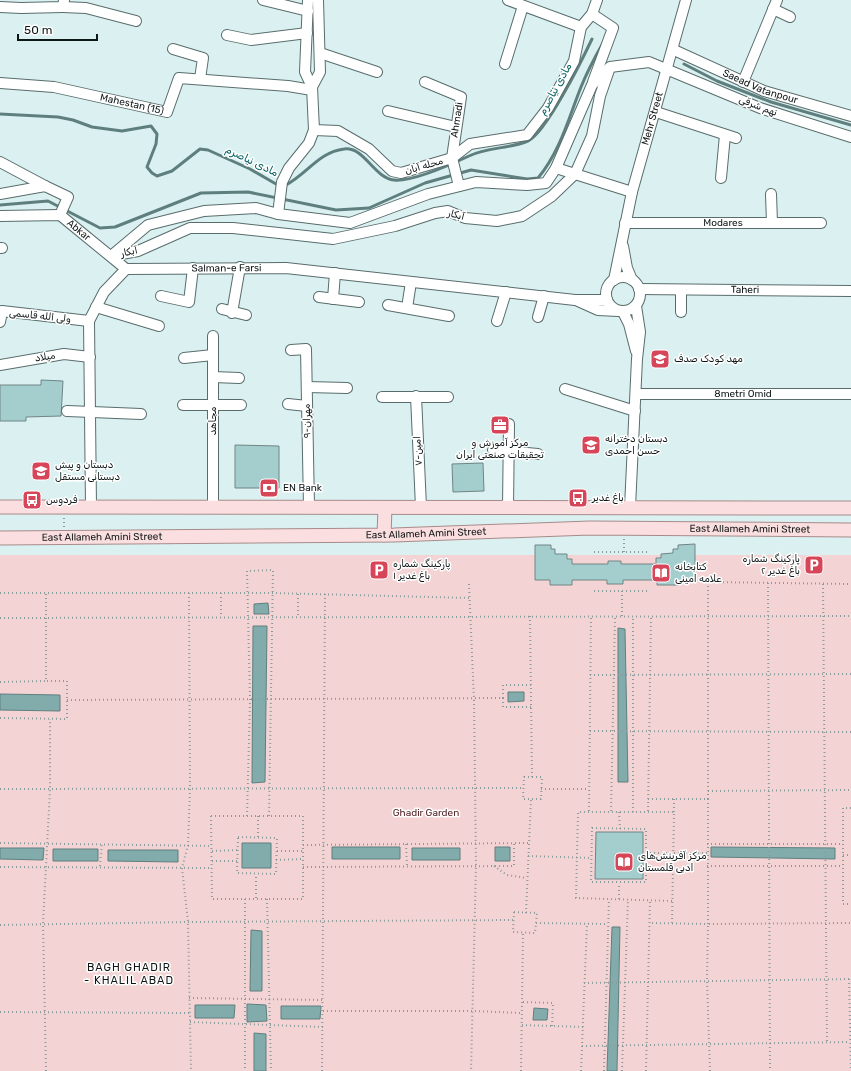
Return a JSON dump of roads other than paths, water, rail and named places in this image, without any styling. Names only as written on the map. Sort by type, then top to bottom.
[{"type":"main road","points":[[0,507],[851,508]]},
{"type":"main road","points":[[384,535],[385,508]]},
{"type":"main road","name":"East Allameh Amini Street","points":[[0,538],[384,535],[590,528],[851,530]]},
{"type":"street","points":[[263,0],[308,11]]},
{"type":"street","points":[[278,214],[282,182],[289,168],[309,143],[314,130],[312,89],[305,72],[308,0]]},
{"type":"street","points":[[312,89],[320,72],[318,0]]},
{"type":"street","points":[[508,0],[581,27]]},
{"type":"street","points":[[459,186],[452,158],[470,144],[527,135],[548,108],[574,61],[581,27],[592,14],[598,0]]},
{"type":"street","name":"Mehr Street","points":[[614,280],[632,192],[674,50],[686,0]]},
{"type":"street","points":[[0,7],[21,8],[64,3],[136,21]]},
{"type":"street","points":[[742,82],[775,5],[790,17]]},
{"type":"street","points":[[505,64],[523,6]]},
{"type":"street","points":[[592,14],[613,28],[592,85]]},
{"type":"street","points":[[227,35],[251,40],[307,33]]},
{"type":"street","points":[[173,49],[203,58],[200,79]]},
{"type":"street","name":"Saead Vatanpour","points":[[674,50],[764,91],[851,116]]},
{"type":"street","points":[[320,53],[377,72]]},
{"type":"street","points":[[610,67],[649,62],[668,69]]},
{"type":"street","name":"آبکار","points":[[111,256],[148,225],[204,211],[234,208],[256,208],[278,214],[350,223],[428,194],[476,182],[527,185],[546,183],[556,168],[592,85],[610,67]]},
{"type":"street","name":"آبکار","points":[[111,256],[138,252],[190,228],[233,228],[333,239],[395,226],[435,213],[448,211],[465,218],[497,221],[522,216],[552,196],[575,174],[592,136],[600,96],[610,67]]},
{"type":"street","name":"نهم شرقی","points":[[668,69],[760,108],[851,137]]},
{"type":"street","name":"Mahestan (15)","points":[[0,83],[54,88],[167,112],[178,78],[312,89]]},
{"type":"street","name":"Ahmadi","points":[[425,82],[461,97],[452,158]]},
{"type":"street","points":[[388,111],[456,127]]},
{"type":"street","points":[[656,112],[736,138]]},
{"type":"street","name":"محله آبان","points":[[314,130],[338,131],[369,149],[392,171],[401,173],[452,158]]},
{"type":"street","points":[[721,178],[725,134]]},
{"type":"street","points":[[0,162],[68,197],[60,214]]},
{"type":"street","points":[[556,168],[632,192]]},
{"type":"street","points":[[0,194],[45,186]]},
{"type":"street","points":[[771,194],[772,223]]},
{"type":"street","name":"Abkar","points":[[0,216],[60,214],[126,269]]},
{"type":"street","name":"Modares","points":[[625,223],[821,223]]},
{"type":"street","name":"Mehr Street","points":[[622,238],[627,268],[632,280]]},
{"type":"street","points":[[161,296],[189,302],[193,268]]},
{"type":"street","points":[[232,313],[240,268]]},
{"type":"street","name":"Salman-e Farsi","points":[[126,269],[286,268],[574,300],[607,300]]},
{"type":"street","points":[[91,506],[89,321],[104,292],[126,269]]},
{"type":"street","points":[[333,299],[335,273]]},
{"type":"street","points":[[630,507],[637,359],[640,332],[636,306],[640,298],[639,289],[632,280],[623,277],[614,280],[608,286],[607,300],[609,305],[621,311],[629,324],[637,359]]},
{"type":"street","points":[[407,308],[411,282]]},
{"type":"street","name":"Taheri","points":[[639,289],[851,292]]},
{"type":"street","points":[[681,290],[681,312]]},
{"type":"street","points":[[497,321],[506,292]]},
{"type":"street","points":[[538,317],[544,296]]},
{"type":"street","points":[[319,297],[359,302]]},
{"type":"street","name":"Salman-e Farsi","points":[[574,300],[598,310],[621,311]]},
{"type":"street","points":[[388,305],[449,316]]},
{"type":"street","points":[[621,311],[636,306]]},
{"type":"street","points":[[96,307],[159,326]]},
{"type":"street","points":[[222,309],[232,313],[246,315]]},
{"type":"street","name":"ولی الله قاسمی","points":[[0,322],[2,311],[89,321]]},
{"type":"street","name":"مجاهد","points":[[213,336],[213,507]]},
{"type":"street","name":"۹-مهران","points":[[291,350],[306,349],[309,507]]},
{"type":"street","name":"میلاد","points":[[0,365],[64,354],[90,357]]},
{"type":"street","points":[[184,358],[213,355]]},
{"type":"street","points":[[213,377],[239,378]]},
{"type":"street","points":[[307,387],[346,388]]},
{"type":"street","points":[[565,389],[635,411]]},
{"type":"street","name":"8metri Omid","points":[[636,394],[851,394]]},
{"type":"street","points":[[382,396],[448,397]]},
{"type":"street","name":"۷-امین","points":[[416,396],[421,507]]},
{"type":"street","points":[[183,406],[213,404],[241,405]]},
{"type":"street","points":[[288,404],[307,406]]},
{"type":"street","points":[[67,411],[141,414]]},
{"type":"street","points":[[508,507],[509,424]]},
{"type":"street","points":[[493,450],[538,454]]},
{"type":"water","points":[[268,603],[269,614],[254,614],[254,604]]},
{"type":"water","points":[[253,626],[267,626],[265,782],[252,783]]},
{"type":"water","points":[[618,628],[625,629],[628,782],[618,782]]},
{"type":"water","points":[[508,692],[524,692],[524,701],[508,702]]},
{"type":"water","points":[[0,694],[60,695],[60,711],[0,710]]},
{"type":"water","points":[[242,843],[271,843],[271,868],[242,868]]},
{"type":"water","points":[[332,847],[400,847],[400,859],[332,859]]},
{"type":"water","points":[[495,847],[510,847],[510,861],[495,861]]},
{"type":"water","points":[[711,847],[835,848],[835,859],[711,857]]},
{"type":"water","points":[[0,848],[44,848],[43,860],[0,859]]},
{"type":"water","points":[[412,848],[460,848],[460,860],[412,860]]},
{"type":"water","points":[[53,849],[98,849],[98,861],[53,861]]},
{"type":"water","points":[[108,850],[178,850],[178,862],[108,861]]},
{"type":"water","points":[[612,927],[620,927],[617,1071],[607,1071]]},
{"type":"water","points":[[251,930],[262,931],[262,991],[250,991]]},
{"type":"water","points":[[247,1004],[266,1005],[267,1021],[247,1022]]},
{"type":"water","points":[[195,1005],[235,1005],[234,1018],[195,1018]]},
{"type":"water","points":[[281,1006],[321,1006],[320,1019],[281,1019]]},
{"type":"water","points":[[534,1008],[548,1009],[547,1020],[533,1020]]},
{"type":"water","points":[[254,1033],[266,1034],[266,1071],[254,1071]]},
{"type":"waterway","name":"مادی نیاصرم","points":[[0,114],[58,117],[73,120],[92,127],[122,131],[151,126],[157,134],[156,144],[147,167],[157,176],[172,171],[200,149],[208,150],[250,169],[276,184],[286,185],[327,154],[344,149],[351,149],[357,152],[387,178],[402,180],[432,172],[476,153],[521,144],[528,141],[536,135],[554,111],[592,39]]},
{"type":"waterway","points":[[0,205],[48,201],[100,228],[115,227],[201,193],[248,192],[336,210],[369,208],[425,183],[471,170],[527,179],[538,178],[546,168],[558,146],[583,81],[603,43]]},
{"type":"waterway","points":[[684,64],[717,81],[771,102],[851,125]]},
{"type":"place","name":"مهد کودک صدف","points":[[660,359]]},
{"type":"place","name":"مرکز آموزش و تحقیقات صنعتی ایران","points":[[500,425]]},
{"type":"place","name":"دبستان دخترانه حسن احمدی","points":[[591,445]]},
{"type":"place","name":"دبستان و پیش دبستانی مستقل","points":[[41,471]]},
{"type":"place","name":"EN Bank","points":[[269,488]]},
{"type":"place","name":"باغ غدیر","points":[[578,498]]},
{"type":"place","name":"فردوس","points":[[32,500]]},
{"type":"place","name":"پارکینگ شماره ۲ باغ غدیر","points":[[814,565]]},
{"type":"place","name":"پارکینگ شماره ۱ باغ غدیر","points":[[379,570]]},
{"type":"place","name":"کتابخانه علامه امینی","points":[[661,573]]},
{"type":"place","name":"مرکز آفرینش‌های ادبی قلمستان","points":[[624,862]]},
{"type":"district","name":"BAGH GHADIR - KHALIL ABAD","points":[[129,973]]},
{"type":"park label","name":"Ghadir Garden","points":[[426,813]]}]
